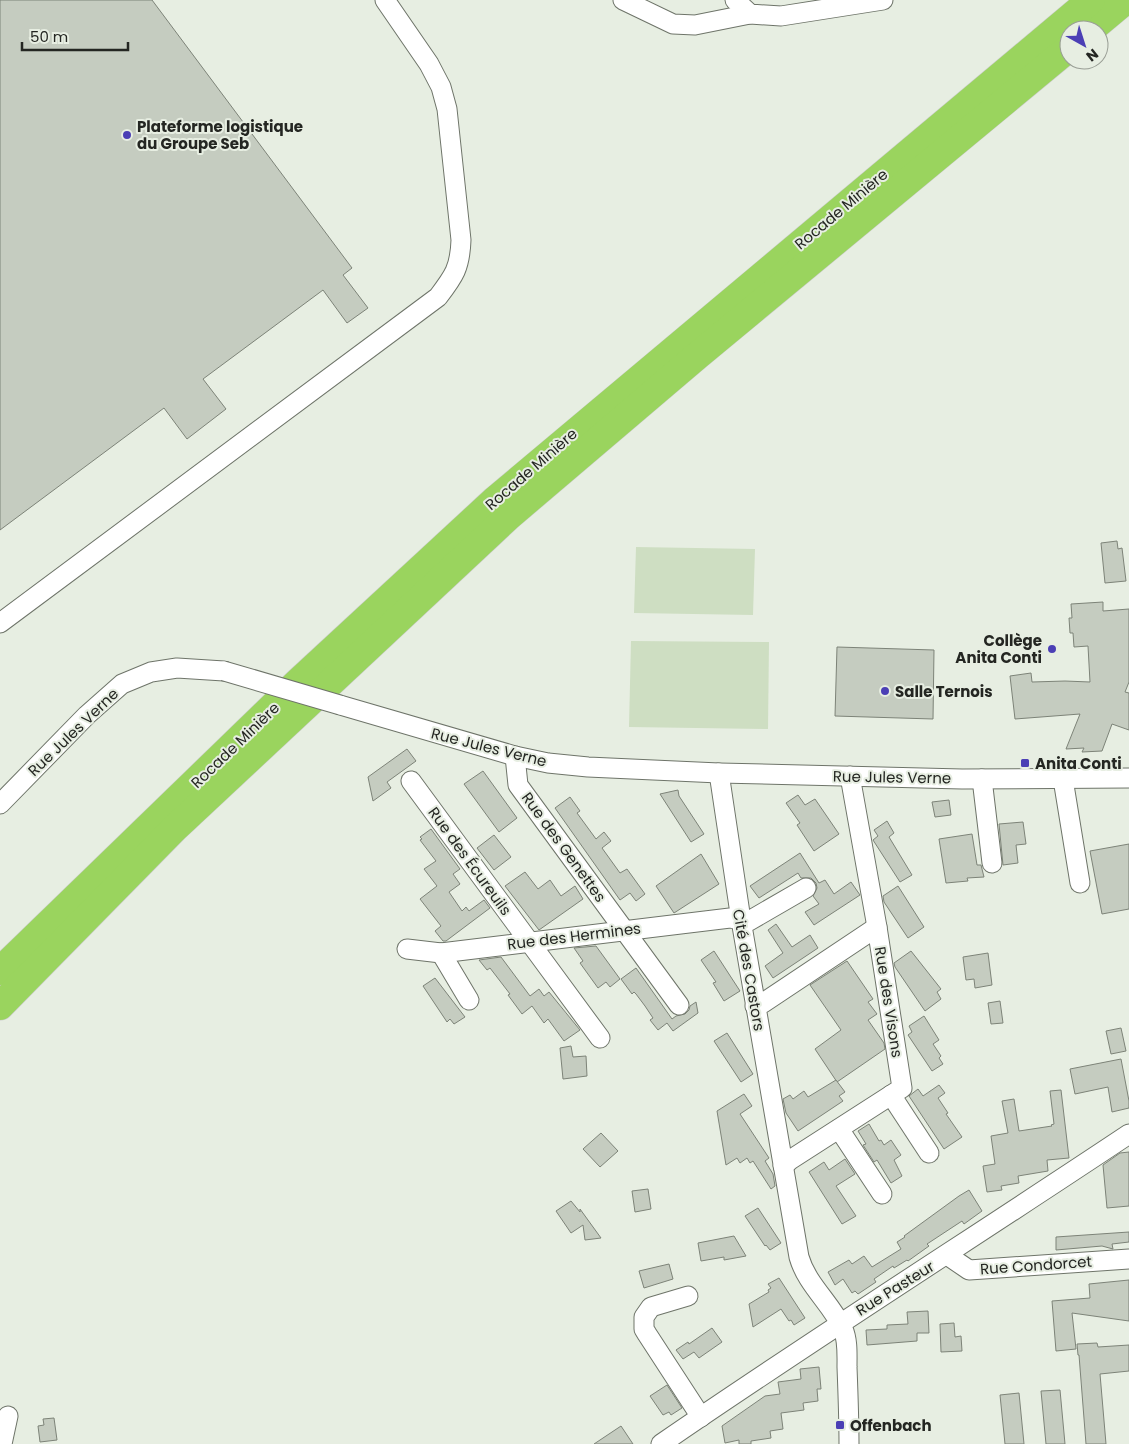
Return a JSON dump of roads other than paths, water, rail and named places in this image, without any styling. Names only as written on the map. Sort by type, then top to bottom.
[{"type":"highway","name":"Rocade Minière","points":[[0,970],[297,683],[495,500],[1091,0]]},
{"type":"highway","points":[[1102,20],[1126,0]]},
{"type":"highway","name":"Rocade Minière","points":[[0,1006],[174,829],[509,516],[697,356],[1059,56]]},
{"type":"street","points":[[0,623],[438,297],[455,275],[460,259],[461,240],[447,109],[441,87],[429,64],[385,0]]},
{"type":"street","points":[[623,0],[673,24],[695,25],[750,14],[781,16],[883,0]]},
{"type":"street","points":[[734,0],[750,14]]},
{"type":"street","name":"Rue Jules Verne","points":[[0,804],[88,715],[122,684],[151,672],[177,668],[224,671],[515,756],[548,763],[588,767],[719,773],[982,779],[1129,778]]},
{"type":"street","name":"Rue des Genettes","points":[[515,756],[518,784],[679,1005]]},
{"type":"street","name":"Cité des Castors","points":[[719,773],[755,1006],[798,1257],[810,1282],[840,1323]]},
{"type":"street","name":"Rue des Visons","points":[[850,776],[877,926],[902,1088],[891,1095]]},
{"type":"street","points":[[982,779],[992,863]]},
{"type":"street","points":[[1062,779],[1080,883]]},
{"type":"street","name":"Rue des Écureuils","points":[[411,781],[600,1038]]},
{"type":"street","name":"Rue des Hermines","points":[[407,949],[441,953],[730,918],[749,921],[806,888]]},
{"type":"street","points":[[755,1006],[763,1003],[877,926]]},
{"type":"street","points":[[441,953],[469,1000]]},
{"type":"street","points":[[783,1166],[891,1095],[929,1153]]},
{"type":"street","points":[[839,1129],[882,1194]]},
{"type":"street","name":"Rue Pasteur","points":[[661,1444],[840,1323],[947,1255],[1129,1134]]},
{"type":"street","name":"Rue Condorcet","points":[[947,1255],[969,1270],[1129,1259]]},
{"type":"street","points":[[688,1296],[651,1307],[644,1317],[644,1328],[674,1378],[701,1417]]},
{"type":"street","points":[[840,1323],[844,1331],[846,1348],[849,1444]]},
{"type":"street","points":[[2,1444],[8,1416]]},
{"type":"place","name":"Plateforme logistique du Groupe Seb","points":[[127,135]]},
{"type":"place","name":"Collège Anita Conti","points":[[1052,649]]},
{"type":"place","name":"Salle Ternois","points":[[885,691]]},
{"type":"place","name":"Anita Conti","points":[[1025,763]]},
{"type":"place","name":"Offenbach","points":[[840,1425]]}]
